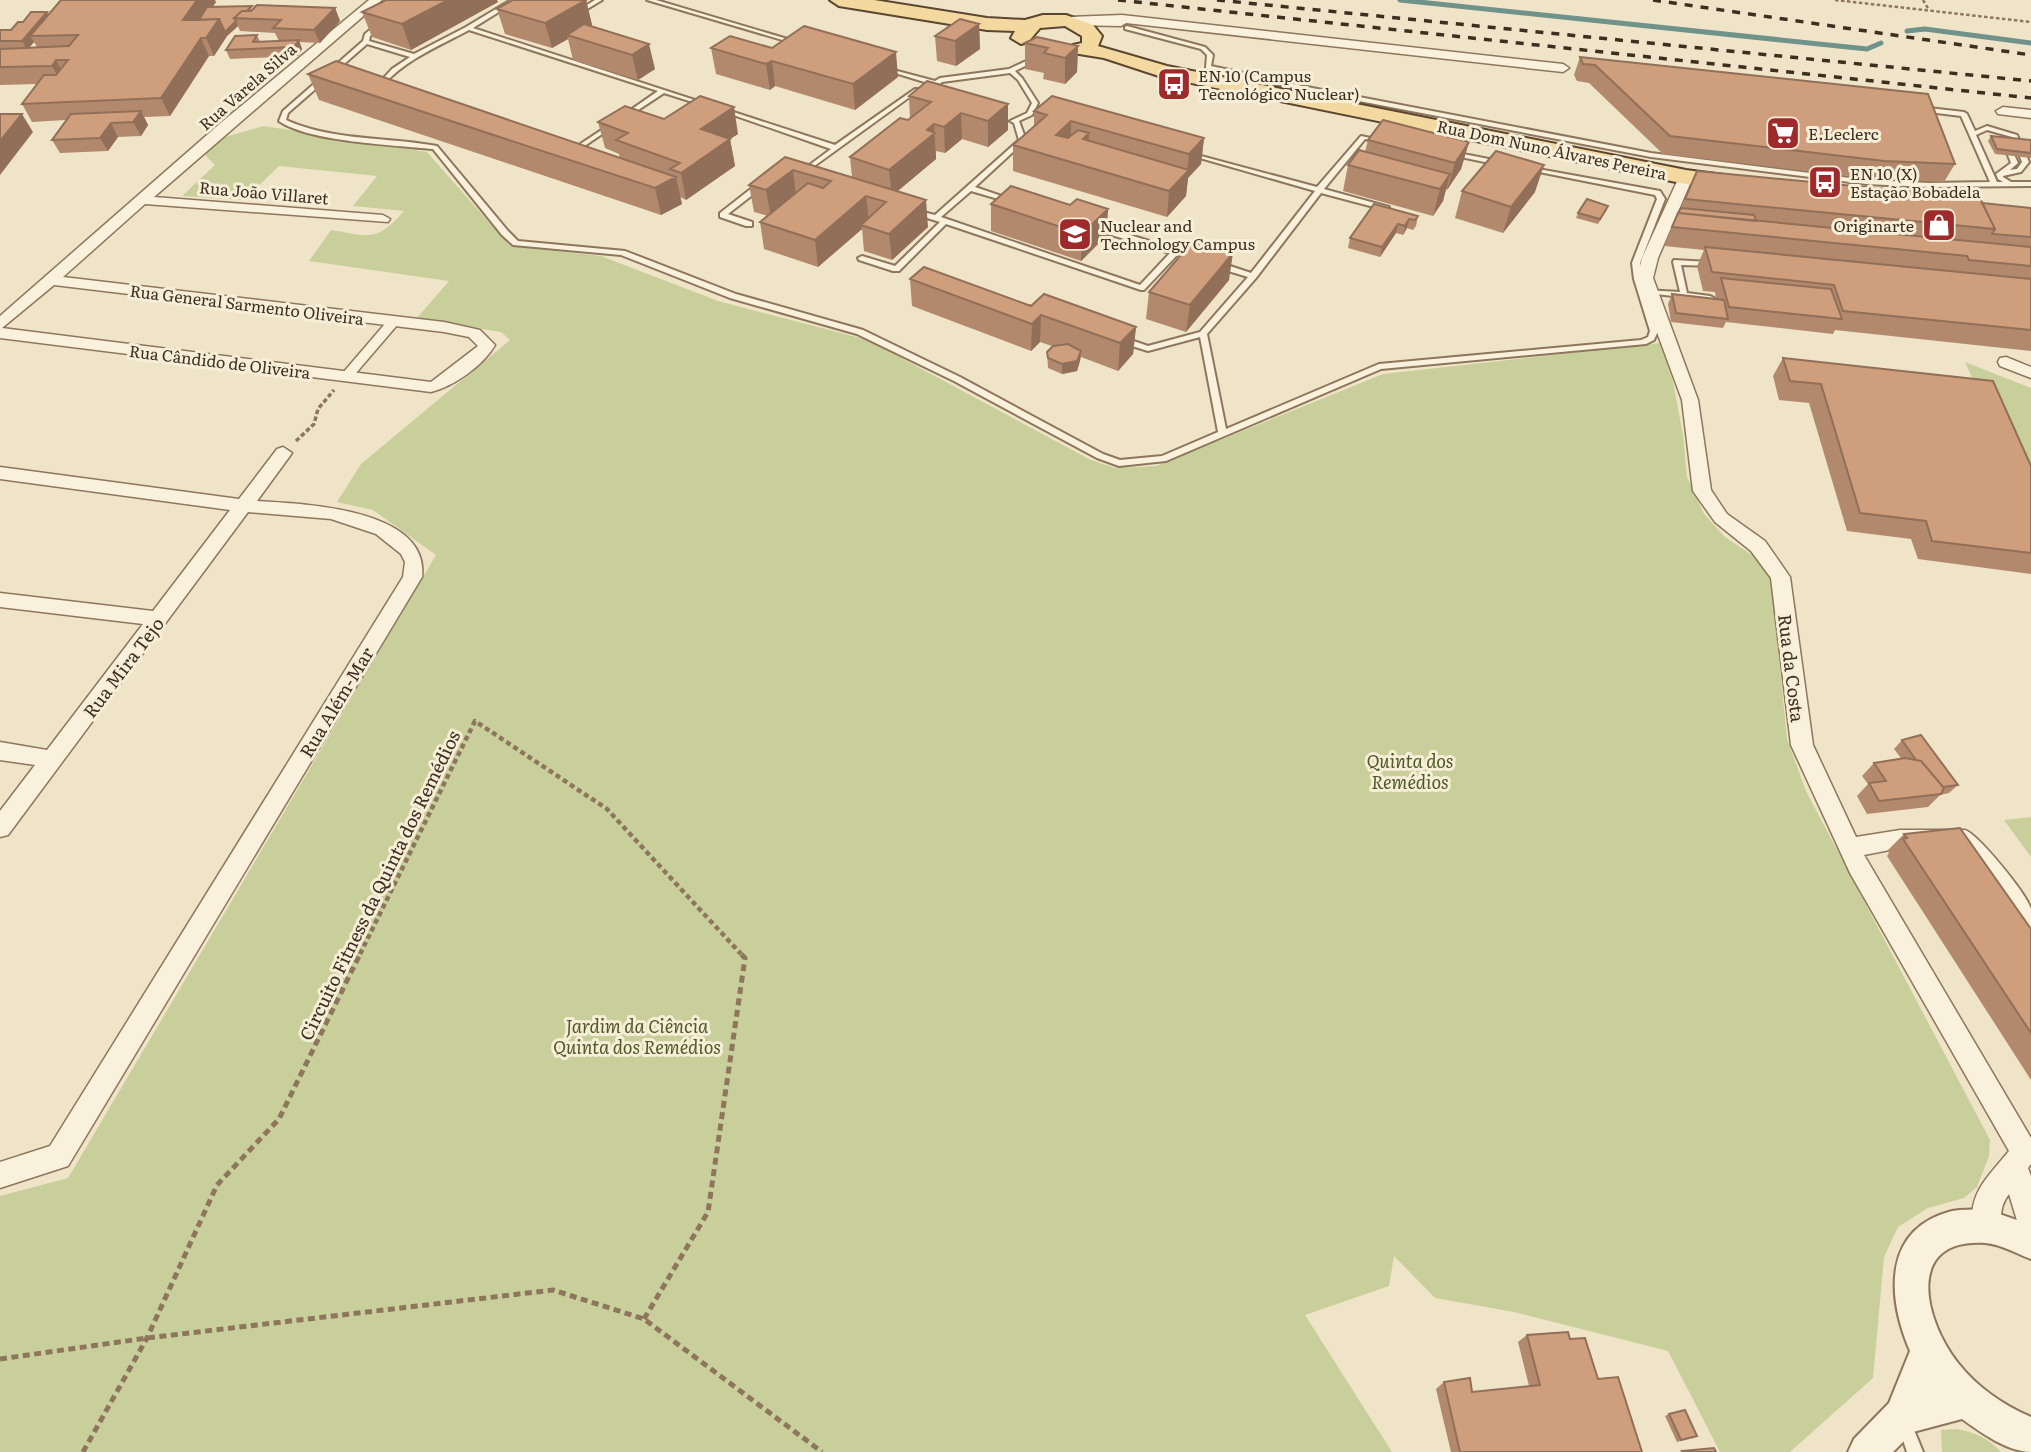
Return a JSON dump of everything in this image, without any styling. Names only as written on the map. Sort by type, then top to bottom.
[{"type":"main road","points":[[839,0],[987,24],[1026,39]]},
{"type":"main road","points":[[1047,21],[1069,22],[1075,48],[1028,46],[1026,39],[1047,21]]},
{"type":"main road","name":"Rua Dom Nuno Álvares Pereira","points":[[1075,48],[1161,71],[1254,91],[1686,177],[1741,185],[1951,205]]},
{"type":"street","name":"Rua Varela Silva","points":[[0,324],[376,0]]},
{"type":"street","points":[[1069,22],[1122,19],[1563,68]]},
{"type":"street","points":[[1075,48],[1114,27],[1223,40],[1109,20]]},
{"type":"street","points":[[2003,111],[2031,114]]},
{"type":"street","name":"Rua da Costa","points":[[1686,177],[1650,258],[1645,278],[1690,400],[1702,491],[1721,518],[1758,546],[1780,577],[1802,745],[1850,848],[2023,1157],[2031,1224]]},
{"type":"street","name":"Rua João Villaret","points":[[143,200],[383,219]]},
{"type":"street","name":"Rua General Sarmento Oliveira","points":[[51,280],[444,327],[474,333],[487,345],[483,352],[439,385]]},
{"type":"street","points":[[346,377],[394,321]]},
{"type":"street","name":"Rua Cândido de Oliveira","points":[[0,333],[346,377],[431,387],[439,385]]},
{"type":"street","points":[[2006,362],[2031,373]]},
{"type":"street","name":"Rua Mira Tejo","points":[[0,828],[283,453]]},
{"type":"street","name":"Rua Além-Mar","points":[[0,473],[245,506],[332,513],[383,529],[408,550],[414,562],[412,577],[59,1157],[0,1175]]},
{"type":"street","points":[[0,600],[160,619]]},
{"type":"street","points":[[0,751],[52,759]]},
{"type":"street","points":[[1850,848],[1900,839],[1965,839],[1988,864],[2031,926]]},
{"type":"street","points":[[1987,1226],[1986,1202],[2023,1157]]},
{"type":"street","points":[[2031,1242],[1987,1226],[1951,1228],[1924,1243],[1910,1272],[1911,1309],[1928,1351],[1945,1376],[1966,1399],[2007,1428],[2031,1436]]},
{"type":"street","points":[[1867,1452],[1902,1416],[1928,1351]]},
{"type":"street","points":[[1902,1416],[1966,1399]]},
{"type":"lane","points":[[386,94],[381,83],[394,70],[515,0]]},
{"type":"lane","points":[[577,13],[599,0]]},
{"type":"lane","points":[[650,0],[806,45]]},
{"type":"lane","points":[[386,20],[367,35],[366,42],[285,112],[282,121],[290,127],[319,132],[435,147],[516,243],[622,253],[733,296],[860,332],[957,379],[1100,456],[1119,463],[1163,459],[1379,367],[1643,342],[1651,338],[1654,331],[1637,279],[1636,263],[1661,199],[1657,193],[1523,167]]},
{"type":"lane","points":[[468,28],[836,148]]},
{"type":"lane","points":[[1127,28],[1203,48],[1210,55],[1208,67],[1307,89],[1651,155],[1866,182],[1929,185],[2031,184]]},
{"type":"lane","points":[[1023,63],[1026,39]]},
{"type":"lane","points":[[366,42],[415,56]]},
{"type":"lane","points":[[929,97],[931,87],[940,80],[1010,71],[1023,63],[1075,48]]},
{"type":"lane","points":[[870,64],[935,83]]},
{"type":"lane","points":[[1563,68],[1577,69]]},
{"type":"lane","points":[[1001,121],[1017,122],[1030,114],[1035,103],[1020,79],[1010,71]]},
{"type":"lane","points":[[799,175],[918,90],[940,101]]},
{"type":"lane","points":[[582,158],[569,153],[663,91]]},
{"type":"lane","points":[[1906,107],[1964,114],[1994,183]]},
{"type":"lane","points":[[1032,109],[1045,113]]},
{"type":"lane","points":[[936,218],[1023,140],[1017,122]]},
{"type":"lane","points":[[1973,134],[1980,128],[2000,129],[2015,136],[2026,162],[2020,172],[1999,174],[2000,178],[2011,183]]},
{"type":"lane","points":[[1108,335],[1148,349],[1203,334],[1253,276],[1363,137],[1392,143]]},
{"type":"lane","points":[[1176,150],[1396,212]]},
{"type":"lane","points":[[1444,153],[1510,165]]},
{"type":"lane","points":[[1338,167],[1352,170]]},
{"type":"lane","points":[[790,172],[811,179]]},
{"type":"lane","points":[[749,224],[723,215],[771,177]]},
{"type":"lane","points":[[970,188],[1021,204]]},
{"type":"lane","points":[[911,210],[1141,288],[1175,252]]},
{"type":"lane","points":[[862,258],[896,268],[945,221]]},
{"type":"lane","points":[[1085,224],[1188,256]]},
{"type":"lane","points":[[1684,295],[1677,262],[1710,264]]},
{"type":"lane","points":[[1214,264],[1253,276]]},
{"type":"lane","points":[[1648,291],[1710,298]]},
{"type":"lane","points":[[1203,334],[1223,435]]},
{"type":"lane","points":[[1902,1416],[1915,1452]]},
{"type":"path","points":[[1835,0],[2031,22]]},
{"type":"path","points":[[1923,0],[1929,10]]},
{"type":"path","points":[[283,453],[314,424],[318,409],[346,377]]},
{"type":"path","name":"Circuito Fitness da Quinta dos Remédios","points":[[83,1452],[147,1338],[217,1185],[279,1119],[475,721],[607,810],[745,958],[708,1212],[644,1319]]},
{"type":"path","points":[[0,1359],[147,1338],[553,1290],[644,1319],[821,1452]]},
{"type":"green space","points":[[264,126],[427,152],[510,246],[601,256],[718,301],[868,340],[1091,460],[1115,468],[1156,466],[1383,374],[1660,343],[1673,382],[1683,435],[1687,477],[1704,514],[1725,537],[1758,559],[1771,578],[1787,739],[1806,791],[1990,1140],[1989,1156],[1977,1187],[1964,1198],[1928,1208],[1898,1227],[1884,1257],[1873,1378],[1790,1452],[1720,1452],[1668,1351],[1514,1312],[1435,1298],[1394,1256],[1389,1286],[1305,1315],[1392,1452],[0,1452],[0,1196],[68,1178],[436,555],[373,510],[337,502],[361,464],[510,340],[501,332],[417,318],[449,281],[309,261],[331,230],[363,235],[379,233],[404,211],[353,206],[377,176],[279,166],[244,200],[182,196],[215,165],[205,155],[217,139]]},
{"type":"green space","points":[[1965,362],[2031,388],[2031,510]]},
{"type":"green space","points":[[2031,817],[2031,857],[2004,820]]},
{"type":"green space","points":[[1956,1429],[1981,1436],[2001,1452],[1942,1452],[1941,1430]]},
{"type":"building","points":[[61,0],[197,0],[183,20],[219,19],[206,38],[201,38],[161,98],[22,104],[44,75],[56,75],[68,60],[56,60],[52,66],[0,67],[0,49],[69,46],[78,35],[30,36]]},
{"type":"building","points":[[386,0],[448,0],[402,24],[362,12]]},
{"type":"building","points":[[513,0],[586,0],[545,23],[497,9]]},
{"type":"building","points":[[257,5],[335,8],[314,30],[273,28],[281,20],[234,18],[242,11],[251,11]]},
{"type":"building","points":[[252,6],[234,18],[236,21],[225,32],[219,19],[199,20],[207,7]]},
{"type":"building","points":[[31,12],[47,12],[22,41],[0,41],[0,30],[11,30]]},
{"type":"building","points":[[960,19],[979,24],[955,41],[935,36]]},
{"type":"building","points":[[584,24],[649,44],[632,55],[567,35]]},
{"type":"building","points":[[804,26],[896,52],[853,84],[772,61],[766,64],[711,48],[730,36],[772,48]]},
{"type":"building","points":[[257,35],[253,42],[299,40],[294,47],[226,50],[235,36]]},
{"type":"building","points":[[1037,37],[1078,46],[1065,58],[1044,53],[1048,48],[1025,43]]},
{"type":"building","name":"E.Leclerc","points":[[1580,57],[1928,94],[1955,164],[1884,161],[1670,136],[1595,65],[1583,64]]},
{"type":"building","points":[[336,61],[676,177],[655,188],[308,74]]},
{"type":"building","points":[[927,81],[1008,104],[988,121],[961,113],[944,127],[934,124],[927,130],[935,133],[889,170],[850,157],[900,118],[908,120],[931,102],[909,96]]},
{"type":"building","points":[[700,96],[734,107],[701,129],[730,139],[681,173],[670,169],[680,163],[616,140],[628,133],[598,122],[625,106],[664,119]]},
{"type":"building","points":[[1052,96],[1204,138],[1189,154],[1071,121],[1056,135],[1068,138],[1078,130],[1089,133],[1083,139],[1189,170],[1169,191],[1013,145],[1047,115],[1034,111]]},
{"type":"building","points":[[141,111],[133,122],[111,123],[100,138],[52,140],[71,114]]},
{"type":"building","points":[[0,114],[22,114],[0,141]]},
{"type":"building","points":[[1383,120],[1469,142],[1455,163],[1368,140]]},
{"type":"building","points":[[1991,136],[2031,140],[2031,153],[1997,149]]},
{"type":"building","points":[[1359,150],[1450,174],[1440,189],[1348,165]]},
{"type":"building","points":[[1496,151],[1544,165],[1511,207],[1462,191]]},
{"type":"building","points":[[785,157],[926,200],[889,234],[861,225],[886,202],[866,196],[815,240],[760,222],[808,183],[823,188],[831,181],[793,170],[766,190],[749,185]]},
{"type":"building","points":[[1697,171],[1980,198],[1995,229],[1685,199]]},
{"type":"building","points":[[1011,186],[1070,205],[1077,199],[1108,209],[1082,234],[991,204]]},
{"type":"building","points":[[1587,199],[1608,206],[1600,219],[1578,213]]},
{"type":"building","points":[[1982,203],[2031,208],[2031,237],[1992,234],[1995,229]]},
{"type":"building","points":[[1374,204],[1418,216],[1415,220],[1409,219],[1405,226],[1398,224],[1382,247],[1350,238]]},
{"type":"building","points":[[1681,208],[1754,215],[1756,221],[1678,213]]},
{"type":"building","points":[[1678,213],[2031,247],[2031,266],[1969,260],[1967,256],[1672,227]]},
{"type":"building","points":[[1193,241],[1233,253],[1190,305],[1149,292]]},
{"type":"building","points":[[1705,247],[2031,279],[2031,330],[1843,311],[1834,285],[1712,272]]},
{"type":"building","points":[[924,267],[1031,306],[1044,294],[1136,327],[1120,343],[1041,315],[1032,324],[910,279]]},
{"type":"building","points":[[1721,278],[1831,289],[1842,319],[1729,307]]},
{"type":"building","points":[[1672,294],[1724,300],[1728,319],[1676,313]]},
{"type":"building","points":[[1068,344],[1081,351],[1077,361],[1062,364],[1048,358],[1047,352],[1053,346]]},
{"type":"building","points":[[1783,358],[1993,381],[2031,466],[2031,553],[1932,541],[1926,521],[1860,513],[1821,384],[1790,381]]},
{"type":"building","points":[[1921,735],[1958,785],[1943,787],[1921,761],[1916,760],[1902,740]]},
{"type":"building","points":[[1905,758],[1921,761],[1944,788],[1941,794],[1879,801],[1869,783],[1886,781],[1874,763]]},
{"type":"building","points":[[1960,828],[2031,929],[2031,1033],[1903,839],[1907,838],[1904,834]]},
{"type":"building","points":[[1568,1332],[1570,1339],[1585,1338],[1598,1379],[1618,1377],[1642,1452],[1460,1452],[1444,1382],[1470,1378],[1472,1392],[1540,1385],[1527,1335]]},
{"type":"building","points":[[1685,1410],[1697,1436],[1681,1440],[1669,1414]]},
{"type":"building","points":[[1714,1448],[1716,1452],[1682,1451]]},
{"type":"waterway","points":[[1400,0],[1867,49],[1881,43]]},
{"type":"waterway","points":[[1907,31],[1925,29],[2031,43]]},
{"type":"railway","points":[[1118,0],[2031,98]]},
{"type":"railway","points":[[1217,0],[2031,81]]},
{"type":"railway","points":[[1653,0],[2031,55]]},
{"type":"place","name":"EN 10 (Campus Tecnológico Nuclear)","points":[[1174,84]]},
{"type":"place","name":"E.Leclerc","points":[[1783,133]]},
{"type":"place","name":"EN 10 (X) Estação Bobadela","points":[[1825,182]]},
{"type":"place","name":"Originarte","points":[[1939,225]]},
{"type":"place","name":"Nuclear and Technology Campus","points":[[1075,234]]},
{"type":"park label","name":"Quinta dos Remédios","points":[[1410,770]]},
{"type":"park label","name":"Jardim da Ciência Quinta dos Remédios","points":[[637,1035]]}]
